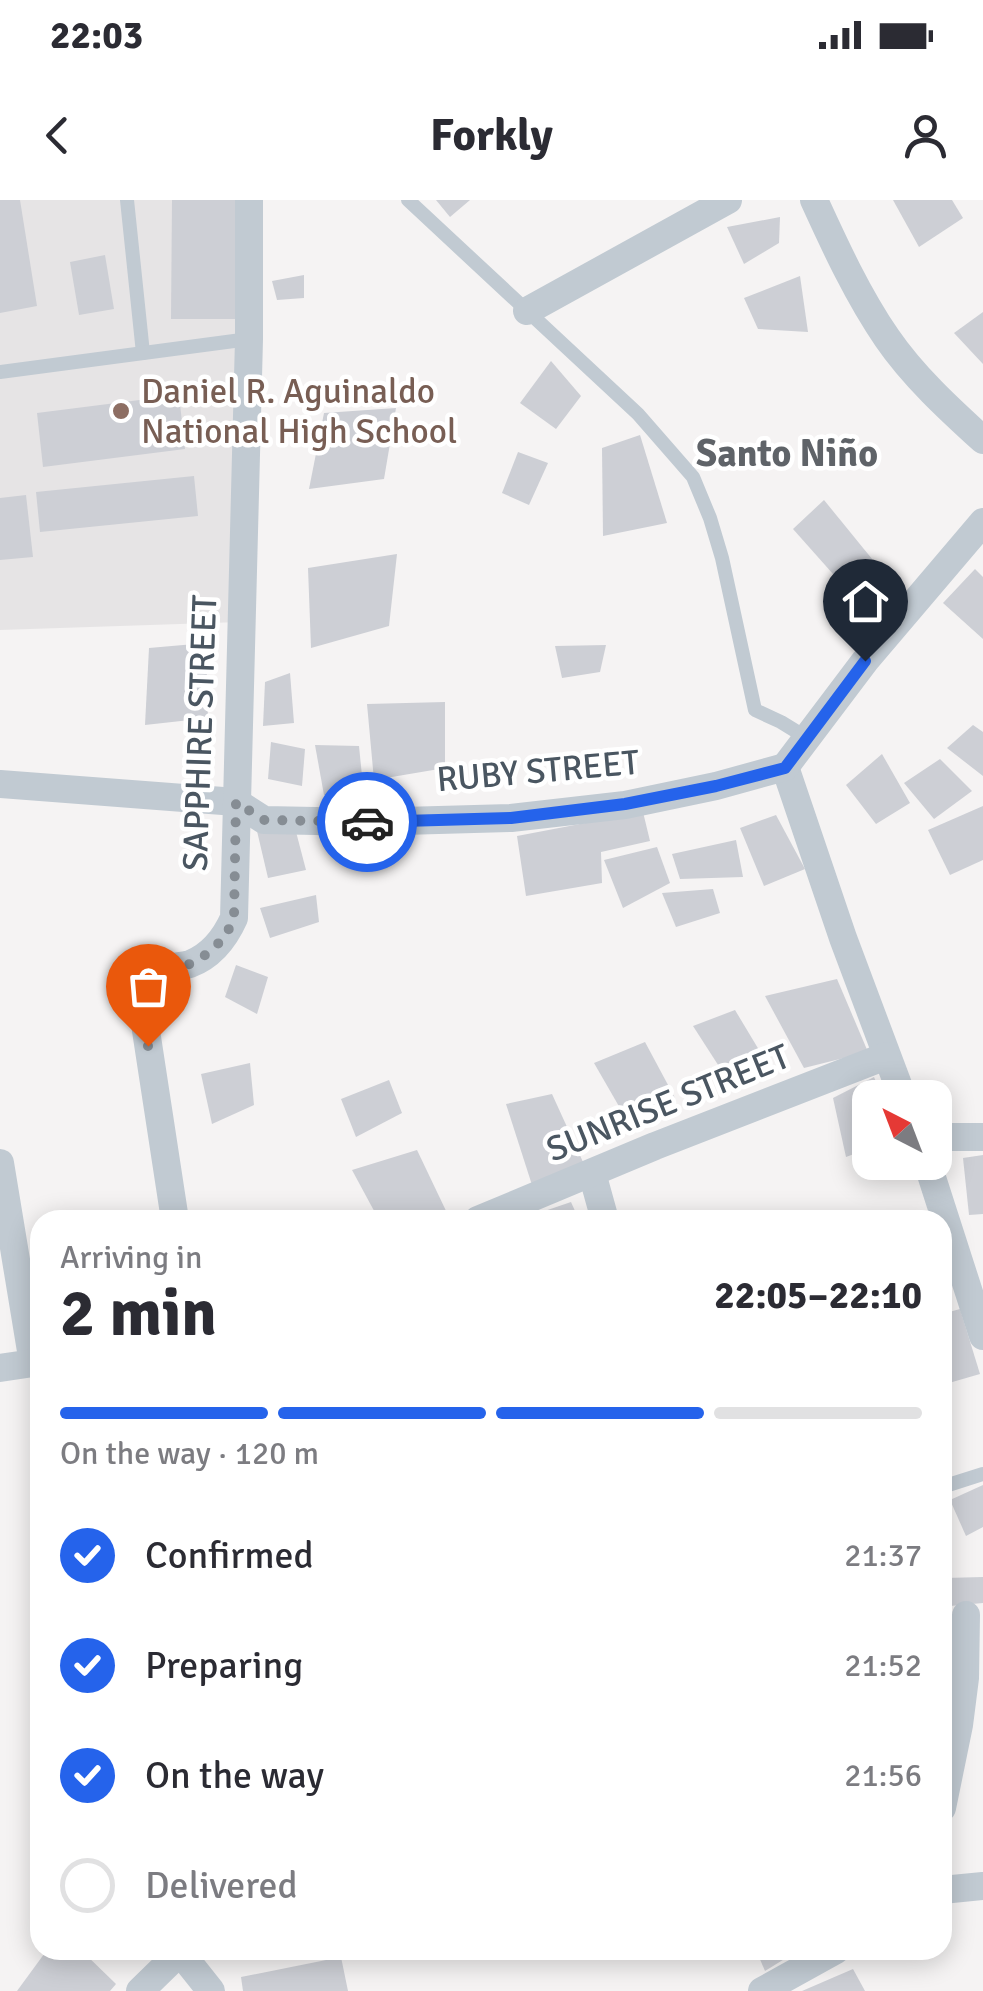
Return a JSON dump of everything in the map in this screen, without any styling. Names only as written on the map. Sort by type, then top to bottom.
[{"type":"street","name":"SAPPHIRE STREET","points":[[173,1210],[143,1012],[156,978],[169,968],[190,964],[207,954],[225,937],[234,918],[250,200]]},
{"type":"street","points":[[527,311],[728,200]]},
{"type":"street","points":[[814,200],[887,339],[921,380],[983,440]]},
{"type":"street","points":[[896,1080],[785,768],[865,661],[983,522]]},
{"type":"street","name":"RUBY STREET","points":[[0,784],[236,802],[264,820],[367,822],[511,818],[625,804],[785,768]]},
{"type":"street","name":"SUNRISE STREET","points":[[502,1210],[886,1056]]},
{"type":"street","points":[[952,1137],[983,1137]]},
{"type":"street","points":[[0,1163],[30,1329]]},
{"type":"street","points":[[592,1173],[602,1210]]},
{"type":"street","points":[[933,1180],[942,1210]]},
{"type":"street","points":[[952,1240],[983,1336]]},
{"type":"street","points":[[0,1368],[30,1363]]},
{"type":"street","points":[[952,1754],[963,1694],[964,1615]]},
{"type":"street","points":[[952,1889],[983,1886]]},
{"type":"street","points":[[140,1991],[172,1960]]},
{"type":"street","points":[[188,1960],[211,1991]]},
{"type":"street","points":[[762,1991],[818,1960]]},
{"type":"lane","points":[[126,200],[142,353]]},
{"type":"lane","points":[[408,200],[638,414],[692,477],[722,558],[754,710],[807,738]]},
{"type":"lane","points":[[0,372],[249,339]]},
{"type":"lane","points":[[952,1484],[983,1474]]},
{"type":"shaded area","name":"Daniel R. Aguinaldo National High School","points":[[0,200],[242,200],[240,622],[0,630]]},
{"type":"building","points":[[0,200],[20,200],[37,306],[0,313]]},
{"type":"building","points":[[172,200],[238,200],[236,319],[171,319]]},
{"type":"building","points":[[436,200],[470,200],[450,217]]},
{"type":"building","points":[[893,200],[952,200],[963,218],[919,247]]},
{"type":"building","points":[[780,217],[779,243],[744,264],[727,227]]},
{"type":"building","points":[[105,255],[114,309],[79,315],[70,262]]},
{"type":"building","points":[[304,275],[304,298],[277,300],[272,281]]},
{"type":"building","points":[[800,276],[808,332],[758,329],[744,298]]},
{"type":"building","points":[[983,312],[983,364],[954,333]]},
{"type":"building","points":[[551,361],[581,396],[556,429],[520,403]]},
{"type":"building","points":[[179,395],[185,449],[43,467],[37,413]]},
{"type":"building","points":[[396,408],[384,479],[309,489],[324,413]]},
{"type":"building","points":[[640,435],[667,523],[603,536],[602,448]]},
{"type":"building","points":[[518,452],[548,463],[529,505],[502,493]]},
{"type":"building","points":[[194,476],[198,516],[40,532],[36,492]]},
{"type":"building","points":[[26,495],[33,557],[0,560],[0,498]]},
{"type":"building","points":[[824,500],[903,597],[873,619],[793,529]]},
{"type":"building","points":[[397,554],[389,626],[311,648],[308,568]]},
{"type":"building","points":[[975,569],[983,577],[983,639],[943,603]]},
{"type":"building","points":[[206,643],[208,718],[145,725],[149,648]]},
{"type":"building","points":[[606,645],[600,672],[562,678],[555,646]]},
{"type":"building","points":[[290,673],[294,723],[263,726],[265,682]]},
{"type":"building","points":[[445,702],[445,768],[374,780],[367,704]]},
{"type":"building","points":[[973,725],[983,732],[983,776],[947,748]]},
{"type":"building","points":[[271,742],[305,749],[302,786],[268,779]]},
{"type":"building","points":[[315,745],[359,746],[364,796],[324,795]]},
{"type":"building","points":[[882,754],[910,803],[876,824],[846,785]]},
{"type":"building","points":[[940,759],[972,791],[934,819],[904,783]]},
{"type":"building","points":[[983,806],[983,860],[950,875],[928,830]]},
{"type":"building","points":[[643,812],[650,841],[601,852],[602,883],[526,896],[517,836]]},
{"type":"building","points":[[776,815],[805,869],[764,886],[740,828]]},
{"type":"building","points":[[295,828],[306,870],[268,878],[257,831]]},
{"type":"building","points":[[736,840],[743,877],[680,879],[672,854]]},
{"type":"building","points":[[657,847],[670,883],[623,908],[604,860]]},
{"type":"building","points":[[713,889],[720,913],[676,927],[662,893]]},
{"type":"building","points":[[316,895],[319,922],[270,938],[260,908]]},
{"type":"building","points":[[236,965],[268,977],[257,1014],[225,997]]},
{"type":"building","points":[[837,979],[868,1052],[804,1068],[765,996]]},
{"type":"building","points":[[735,1010],[765,1060],[731,1085],[693,1026]]},
{"type":"building","points":[[645,1042],[675,1098],[624,1115],[594,1063]]},
{"type":"building","points":[[250,1063],[254,1105],[212,1124],[201,1074]]},
{"type":"building","points":[[389,1080],[402,1113],[356,1137],[341,1099]]},
{"type":"building","points":[[852,1088],[852,1155],[846,1157],[833,1098]]},
{"type":"building","points":[[552,1094],[583,1162],[532,1185],[506,1104]]},
{"type":"building","points":[[417,1150],[446,1210],[374,1210],[352,1170]]},
{"type":"building","points":[[983,1155],[983,1214],[969,1215],[963,1158]]},
{"type":"building","points":[[571,1202],[575,1210],[547,1210]]},
{"type":"building","points":[[960,1309],[980,1374],[952,1382],[952,1311]]},
{"type":"building","points":[[983,1485],[983,1527],[966,1536],[952,1499]]},
{"type":"building","points":[[983,1577],[983,1603],[952,1606],[952,1578]]},
{"type":"building","points":[[957,1622],[952,1680],[952,1623]]},
{"type":"building","points":[[40,1960],[91,1960],[116,1984],[110,1991],[17,1991]]},
{"type":"building","points":[[342,1960],[348,1991],[243,1991],[241,1977]]},
{"type":"building","points":[[760,1960],[783,1960],[765,1971]]},
{"type":"building","points":[[853,1969],[865,1991],[802,1991]]},
{"type":"way so far","points":[[148,1046],[143,1012],[156,978],[169,968],[190,964],[207,954],[225,937],[234,918],[236,802],[264,820],[367,822]]},
{"type":"place","name":"Daniel R. Aguinaldo National High School","points":[[121,411]]},
{"type":"district","name":"Santo Niño","points":[[787,453]]},
{"type":"route","points":[[367,822],[511,818],[625,804],[785,768],[865,661]]}]
